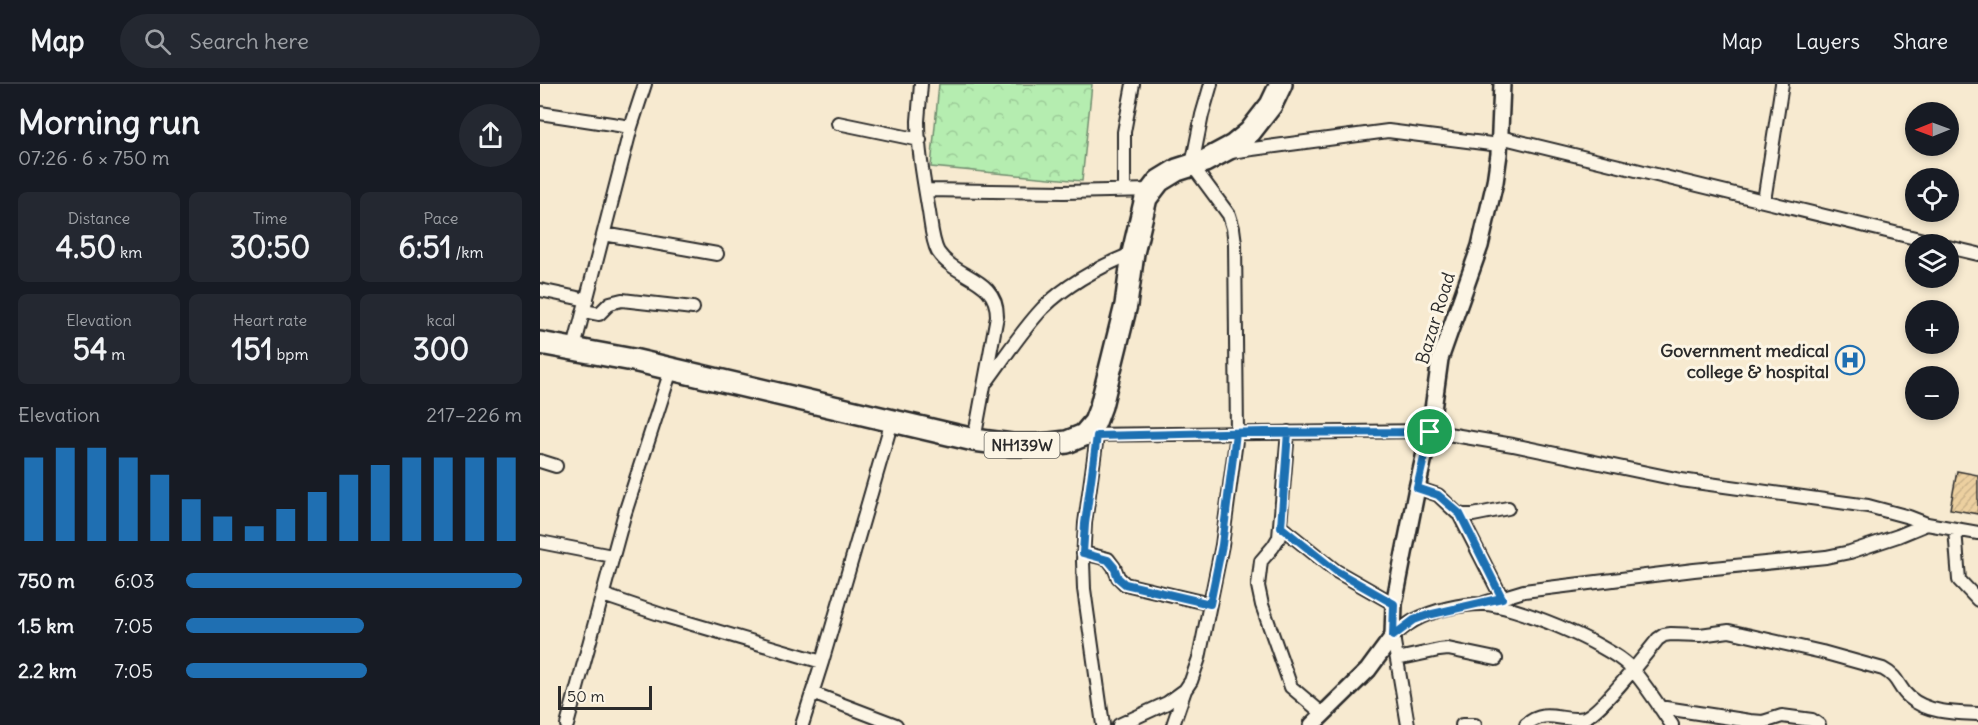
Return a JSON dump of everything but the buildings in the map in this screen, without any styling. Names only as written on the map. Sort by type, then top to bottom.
[{"type":"highway","name":"NH139W","points":[[540,343],[633,360],[974,440],[1012,445],[1042,445],[1090,436],[1101,406],[1126,305],[1133,253],[1146,198],[1159,181],[1177,170],[1233,146],[1250,132],[1271,105],[1281,84]]},
{"type":"street","points":[[574,348],[631,127],[645,84]]},
{"type":"street","points":[[921,84],[918,122],[926,190],[937,250],[950,264],[985,286],[997,304],[997,316],[974,440]]},
{"type":"street","points":[[1124,190],[1123,140],[1133,84]]},
{"type":"street","points":[[1173,725],[1199,658],[1222,545],[1236,433],[1236,301],[1233,228],[1229,216],[1192,165],[1211,84]]},
{"type":"street","name":"Bazar Road","points":[[1408,725],[1393,636],[1394,604],[1430,432],[1440,359],[1480,246],[1495,182],[1502,84]]},
{"type":"street","points":[[1764,201],[1782,84]]},
{"type":"street","points":[[540,113],[631,127]]},
{"type":"street","points":[[838,123],[920,140]]},
{"type":"street","points":[[1218,153],[1388,131],[1499,141],[1905,235]]},
{"type":"street","points":[[926,190],[1064,192],[1152,190]]},
{"type":"street","points":[[604,234],[717,254]]},
{"type":"street","points":[[1959,250],[1978,254]]},
{"type":"street","points":[[985,385],[1021,335],[1044,308],[1096,270],[1133,253]]},
{"type":"street","points":[[540,290],[586,306],[599,314],[610,303],[622,300],[693,308]]},
{"type":"street","points":[[567,725],[612,556],[671,370]]},
{"type":"street","points":[[802,725],[892,421]]},
{"type":"street","points":[[1288,432],[1281,527],[1273,548],[1261,561],[1258,586],[1262,605],[1291,687],[1323,714]]},
{"type":"street","points":[[1103,725],[1084,589],[1083,553],[1090,436],[1430,432],[1513,445],[1681,480],[1868,506],[1927,524],[1978,533]]},
{"type":"street","points":[[540,462],[556,466]]},
{"type":"street","points":[[1417,488],[1438,495],[1460,514],[1502,598]]},
{"type":"street","points":[[1460,514],[1473,515],[1508,508]]},
{"type":"street","points":[[1312,725],[1368,670],[1393,636],[1414,620],[1428,615],[1484,603],[1524,591],[1694,570],[1826,557],[1859,549],[1927,524]]},
{"type":"street","points":[[1281,527],[1336,571],[1394,604]]},
{"type":"street","points":[[1955,529],[1959,580],[1978,600]]},
{"type":"street","points":[[540,542],[612,556]]},
{"type":"street","points":[[1083,553],[1108,560],[1114,567],[1118,578],[1125,584],[1210,604]]},
{"type":"street","points":[[603,595],[665,616],[822,662]]},
{"type":"street","points":[[1484,603],[1508,609],[1588,639],[1627,664],[1672,725]]},
{"type":"street","points":[[1526,725],[1540,716],[1564,721],[1592,715],[1664,635],[1700,635],[1729,631],[1822,652],[1883,669],[1893,674],[1910,698],[1922,705],[1944,712],[1978,714]]},
{"type":"street","points":[[1397,658],[1448,649],[1496,659]]},
{"type":"street","points":[[1119,725],[1167,703],[1185,690]]},
{"type":"street","points":[[812,693],[889,724]]},
{"type":"street","points":[[1659,707],[1763,722],[1782,716],[1812,720],[1819,725]]},
{"type":"street","points":[[1462,725],[1475,725]]},
{"type":"green space","points":[[939,84],[1092,84],[1082,181],[931,167]]},
{"type":"place","name":"Government medical college & hospital","points":[[1850,360]]},
{"type":"route","points":[[1430,432],[1265,432],[1236,433],[1222,545],[1210,604],[1125,584],[1118,578],[1114,567],[1108,560],[1083,553],[1097,436],[1265,432],[1288,432],[1281,527],[1336,571],[1394,604],[1393,636],[1414,620],[1428,615],[1502,598],[1460,514],[1438,495],[1417,488],[1430,432]]}]
